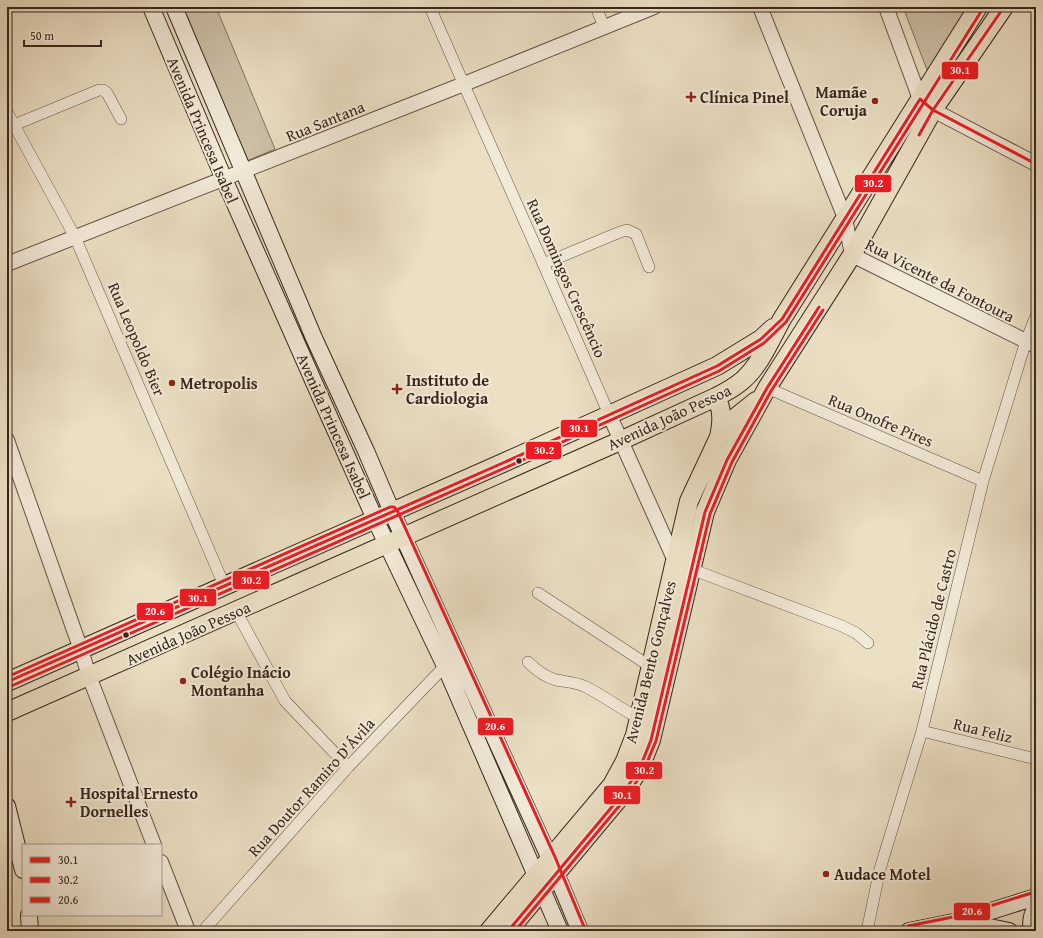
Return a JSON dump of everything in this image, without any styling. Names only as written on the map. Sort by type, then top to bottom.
[{"type":"main road","name":"Avenida Princesa Isabel","points":[[151,7],[224,179],[386,544],[445,666],[560,931]]},
{"type":"main road","name":"Avenida Princesa Isabel","points":[[174,7],[311,330],[553,867],[580,931]]},
{"type":"main road","name":"Avenida Bento Gonçalves","points":[[489,931],[540,882],[621,796],[639,770],[651,740],[705,512],[727,460],[765,392],[852,255],[978,7]]},
{"type":"main road","name":"Avenida Bento Gonçalves","points":[[782,319],[845,218],[927,105],[1004,7]]},
{"type":"main road","name":"Avenida João Pessoa","points":[[7,712],[620,441],[732,388],[743,380],[752,370],[782,319]]},
{"type":"main road","name":"Avenida João Pessoa","points":[[7,682],[505,462],[717,366],[761,339],[782,319]]},
{"type":"main road","name":"Avenida Bento Gonçalves","points":[[553,867],[612,784],[625,761],[635,735],[689,501],[719,437],[736,417],[765,392]]},
{"type":"main road","points":[[716,396],[720,404],[722,415],[719,437]]},
{"type":"main road","points":[[7,806],[22,866]]},
{"type":"main road","name":"Avenida Bento Gonçalves","points":[[508,931],[540,882]]},
{"type":"main road","points":[[909,931],[959,921],[1035,898],[1031,931]]},
{"type":"main road","points":[[29,916],[30,931]]},
{"type":"main road","points":[[959,921],[1009,931]]},
{"type":"street","points":[[7,9],[11,7]]},
{"type":"street","name":"Rua Domingos Crescêncio","points":[[430,7],[544,264],[620,441],[675,561]]},
{"type":"street","points":[[596,7],[604,28]]},
{"type":"street","name":"Rua Santana","points":[[7,264],[654,7]]},
{"type":"street","name":"Rua Vicente da Fontoura","points":[[760,7],[845,218],[852,255],[1031,344]]},
{"type":"street","points":[[886,7],[927,105],[1036,164]]},
{"type":"street","points":[[14,125],[99,90],[104,90],[107,92],[121,118]]},
{"type":"street","name":"Rua Leopoldo Bier","points":[[7,112],[75,237],[224,586]]},
{"type":"street","points":[[544,264],[627,230],[636,234],[649,267]]},
{"type":"street","name":"Rua Plácido de Castro","points":[[867,931],[880,869],[922,731],[983,481],[1031,344],[1036,316]]},
{"type":"street","name":"Rua Onofre Pires","points":[[765,392],[983,481]]},
{"type":"street","points":[[7,440],[90,676],[154,844]]},
{"type":"street","points":[[691,569],[842,626],[856,633],[868,643]]},
{"type":"street","points":[[538,593],[650,667]]},
{"type":"street","points":[[236,611],[284,701],[348,768]]},
{"type":"street","points":[[528,662],[538,672],[556,680],[576,683],[586,687],[639,718]]},
{"type":"street","name":"Rua Doutor Ramiro D'Ávila","points":[[203,931],[348,768],[445,666]]},
{"type":"street","name":"Rua Feliz","points":[[922,731],[1036,759]]},
{"type":"street","points":[[162,865],[188,931]]},
{"type":"shaded area","points":[[183,7],[216,7],[275,149],[247,161]]},
{"type":"shaded area","points":[[903,7],[970,7],[929,75]]},
{"type":"transit line","name":"30.1","points":[[919,135],[933,110],[1004,7]]},
{"type":"transit line","name":"30.2","points":[[9,687],[507,467],[719,371],[764,343],[786,322],[982,10]]},
{"type":"transit line","name":"30.1","points":[[7,682],[505,462],[717,366],[761,339],[782,319],[920,99],[933,110],[1036,164]]},
{"type":"transit line","name":"30.1","points":[[508,931],[621,796],[639,770],[651,740],[705,512],[727,460],[767,388],[819,307]]},
{"type":"transit line","name":"30.2","points":[[515,931],[625,799],[643,772],[656,741],[710,514],[732,462],[771,391],[823,310]]},
{"type":"transit line","name":"20.6","points":[[7,677],[390,507],[394,507],[397,510],[555,857],[585,929]]},
{"type":"transit line","name":"20.6","points":[[908,926],[958,916],[1035,892]]},
{"type":"place","name":"Clínica Pinel","points":[[691,97]]},
{"type":"place","name":"Mamãe Coruja","points":[[875,101]]},
{"type":"place","name":"Metropolis","points":[[172,383]]},
{"type":"place","name":"Instituto de Cardiologia","points":[[397,389]]},
{"type":"place","name":"Colégio Inácio Montanha","points":[[183,681]]},
{"type":"place","name":"Hospital Ernesto Dornelles","points":[[71,802]]},
{"type":"place","name":"Audace Motel","points":[[826,874]]}]
